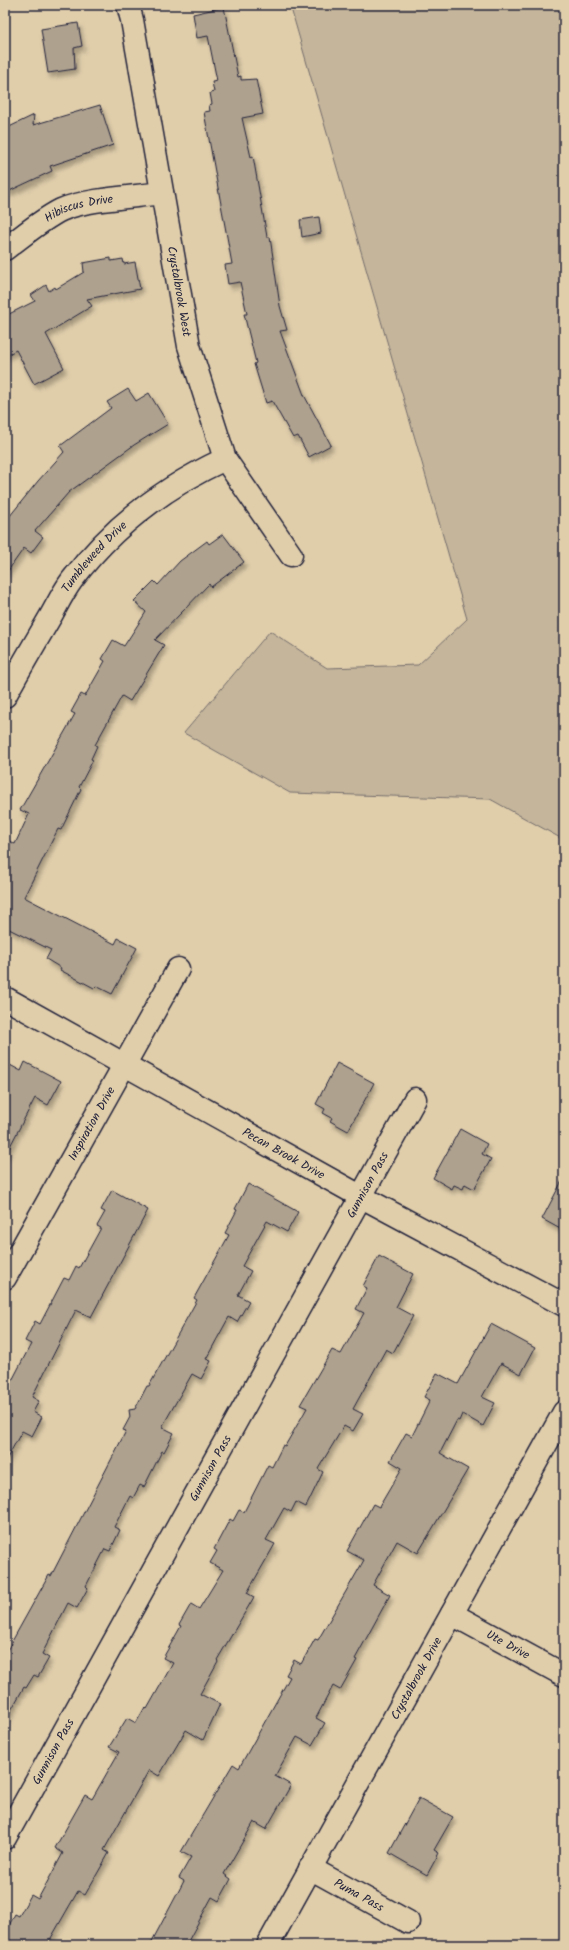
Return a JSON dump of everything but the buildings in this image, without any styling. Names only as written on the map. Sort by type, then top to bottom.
[{"type":"street","name":"Crystalbrook West","points":[[128,5],[132,20],[189,346],[225,459],[290,555]]},
{"type":"street","name":"Hibiscus Drive","points":[[5,249],[61,210],[80,204],[162,193]]},
{"type":"street","name":"Tumbleweed Drive","points":[[5,696],[10,674],[71,582],[92,555],[112,533],[142,508],[201,470],[225,459]]},
{"type":"street","name":"Inspiration Drive","points":[[5,1278],[178,969]]},
{"type":"street","name":"Pecan Brook Drive","points":[[5,998],[125,1063],[360,1196],[564,1305]]},
{"type":"street","name":"Gunnison Pass","points":[[5,1838],[415,1099]]},
{"type":"street","name":"Crystalbrook Drive","points":[[268,1945],[564,1412]]},
{"type":"street","name":"Ute Drive","points":[[452,1614],[564,1676]]},
{"type":"street","name":"Puma Pass","points":[[310,1868],[408,1922]]},
{"type":"shaded area","points":[[290,5],[564,5],[564,840],[490,799],[290,793],[184,733],[270,631],[327,668],[418,665],[467,619]]}]
